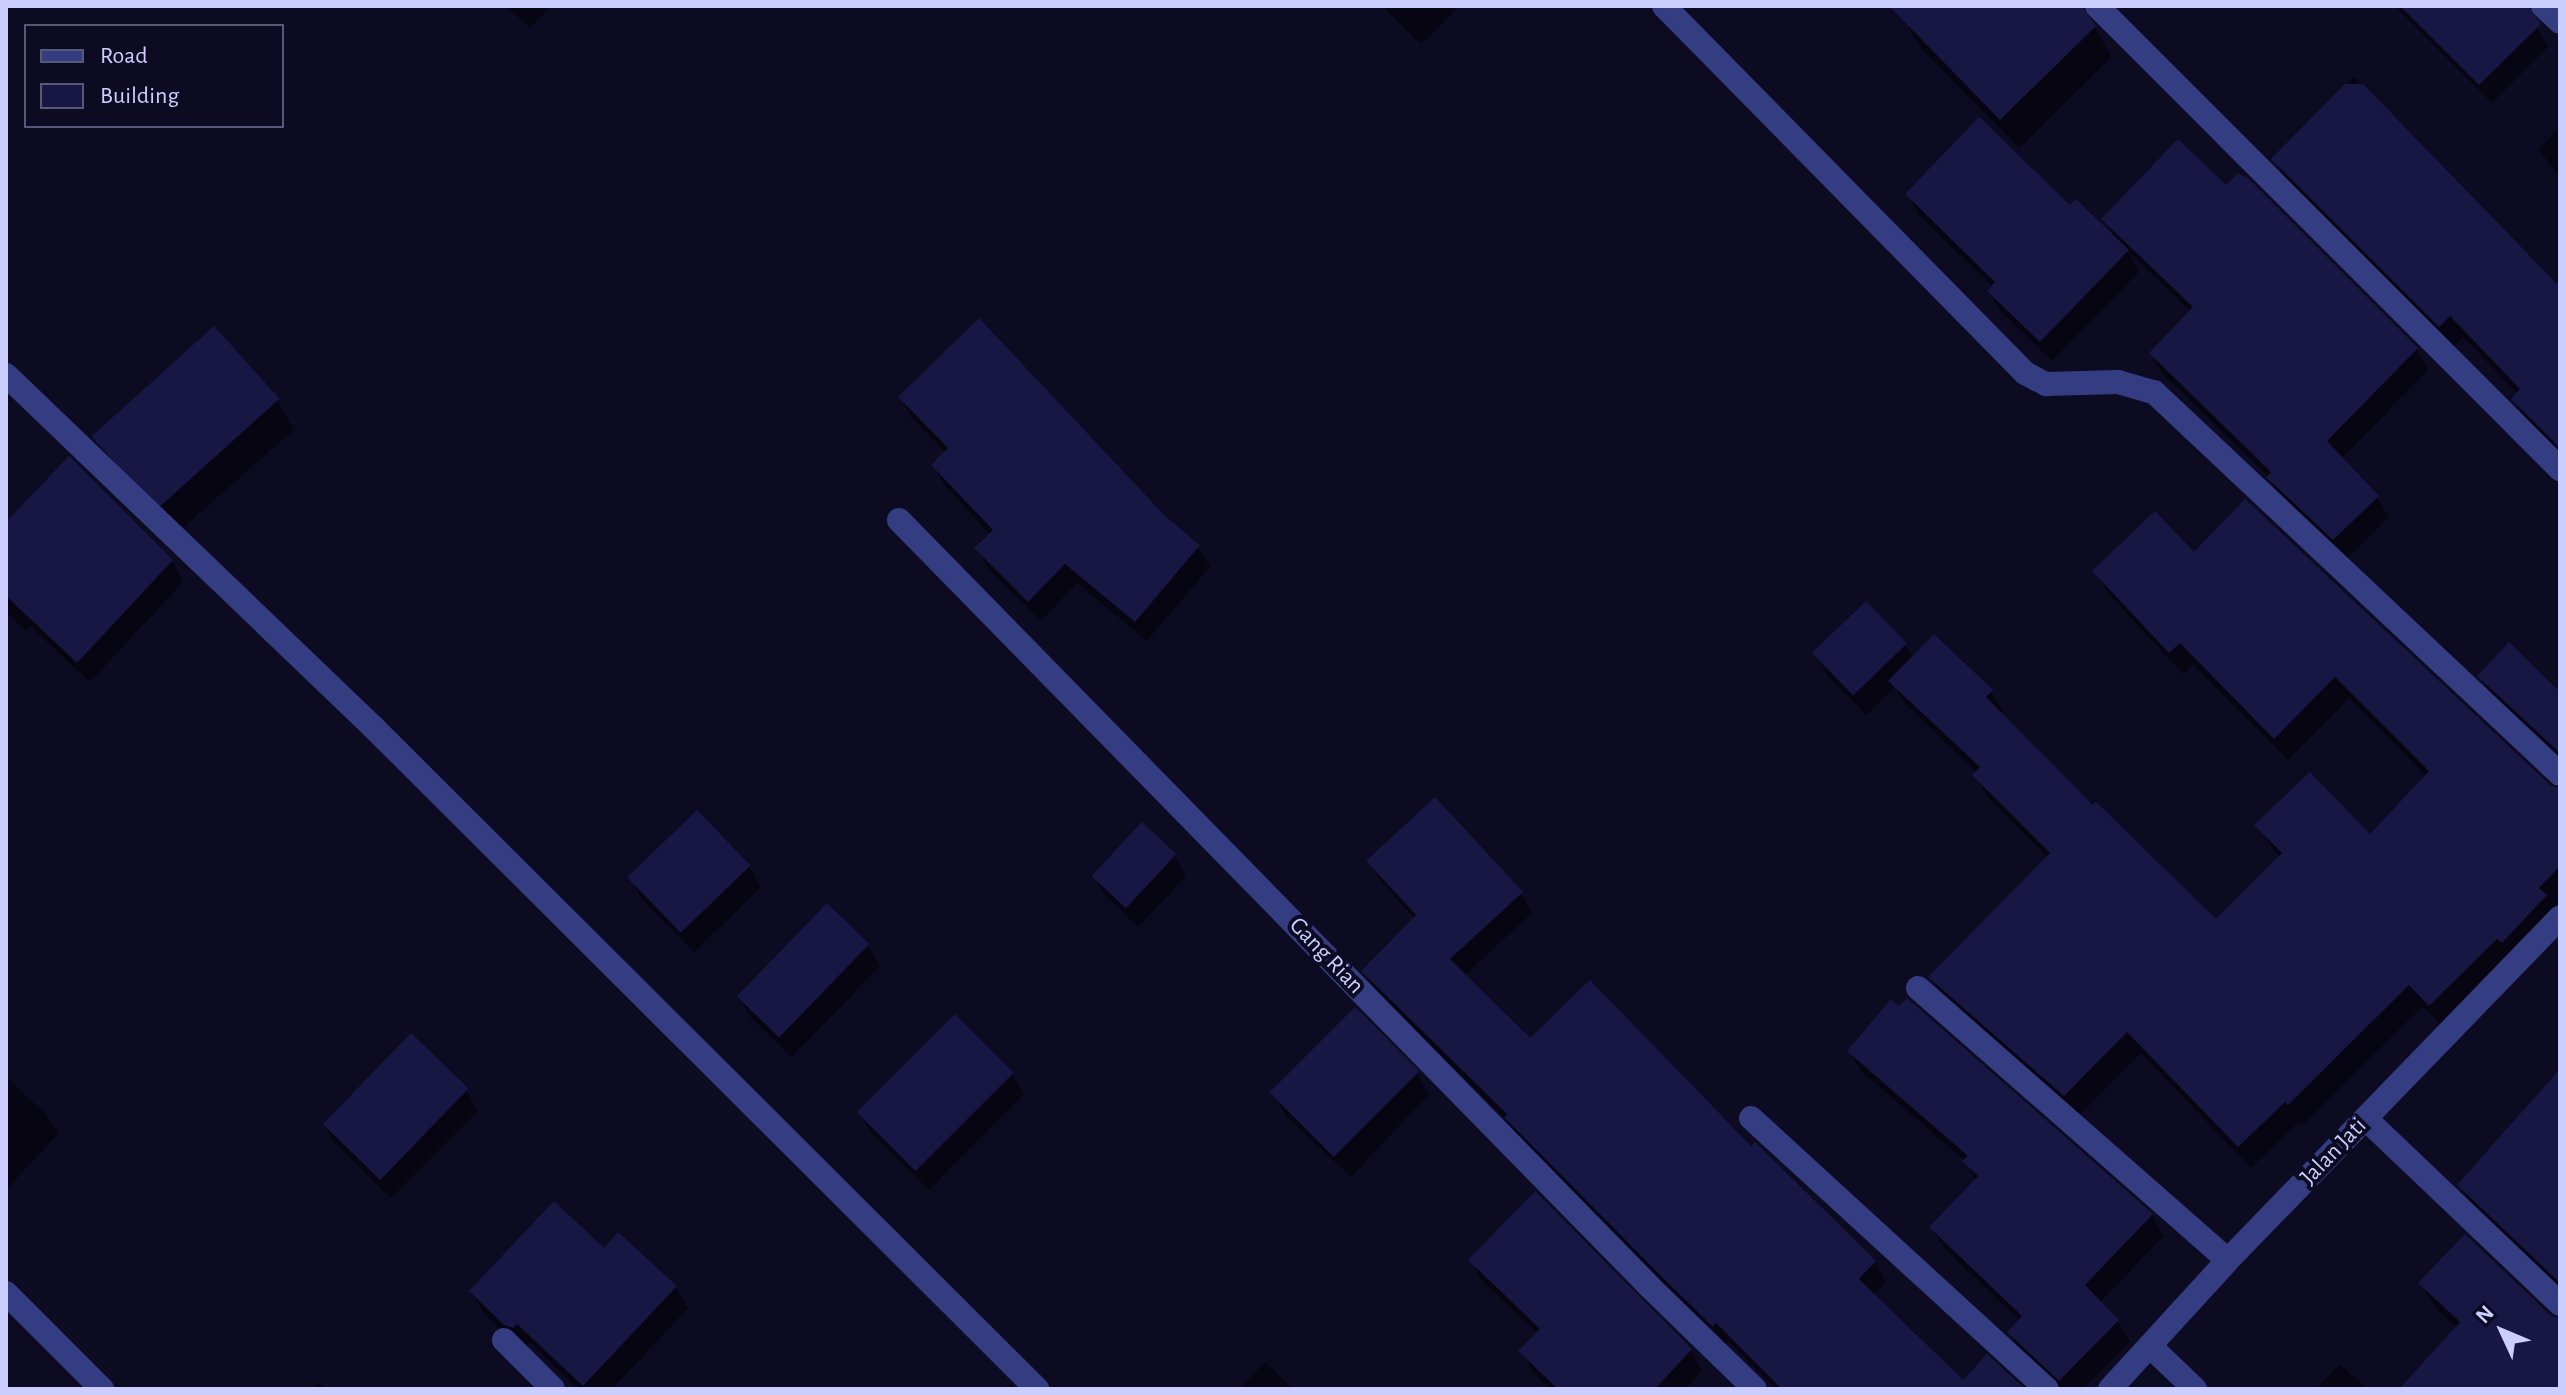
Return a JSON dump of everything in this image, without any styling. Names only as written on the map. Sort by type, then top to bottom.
[{"type":"street","points":[[1664,6],[2025,373],[2046,384],[2118,382],[2154,392],[2560,774]]},
{"type":"street","points":[[2097,6],[2560,469]]},
{"type":"street","points":[[2543,6],[2560,22]]},
{"type":"street","points":[[6,375],[385,738],[1037,1389]]},
{"type":"street","name":"Gang Rian","points":[[899,520],[1639,1276],[1755,1389]]},
{"type":"street","name":"Jalan Jati","points":[[2110,1389],[2228,1260],[2560,917]]},
{"type":"street","points":[[1918,988],[2228,1260]]},
{"type":"street","points":[[1751,1118],[2047,1389]]},
{"type":"street","points":[[2366,1119],[2560,1304]]},
{"type":"street","points":[[6,1293],[102,1389]]},
{"type":"street","points":[[504,1340],[553,1389]]},
{"type":"street","points":[[2151,1347],[2195,1389]]},
{"type":"building","points":[[1889,6],[2082,6],[2096,26],[2000,120]]},
{"type":"building","points":[[2400,6],[2528,6],[2541,24],[2479,85]]},
{"type":"building","points":[[2345,84],[2363,84],[2560,287],[2560,448],[2511,399],[2520,389],[2450,316],[2439,327],[2271,159]]},
{"type":"building","points":[[1979,117],[2070,205],[2076,199],[2129,250],[2040,342],[1987,291],[1995,282],[1905,194]]},
{"type":"building","points":[[2178,139],[2226,185],[2238,173],[2250,180],[2418,348],[2327,441],[2379,496],[2333,540],[2266,477],[2271,472],[2149,353],[2193,307],[2101,219]]},
{"type":"building","points":[[979,318],[1166,517],[1200,545],[1135,622],[1065,564],[1028,602],[974,548],[993,530],[931,465],[948,448],[898,397]]},
{"type":"building","points":[[214,326],[280,399],[157,509],[91,436]]},
{"type":"building","points":[[69,456],[173,560],[77,663],[6,596],[6,522]]},
{"type":"building","points":[[2245,499],[2550,785],[2560,789],[2560,866],[2539,888],[2547,895],[2502,943],[2497,939],[2429,1006],[2409,985],[2288,1105],[2285,1102],[2238,1147],[2127,1032],[2064,1096],[1928,977],[2050,853],[1972,775],[1980,767],[1888,681],[1934,634],[1993,690],[1986,697],[2093,805],[2096,802],[2216,919],[2282,853],[2254,825],[2310,772],[2370,834],[2429,771],[2335,677],[2274,739],[2180,643],[2169,653],[2092,571],[2155,511],[2194,552]]},
{"type":"building","points":[[1866,601],[1907,643],[1853,696],[1812,653]]},
{"type":"building","points":[[2509,642],[2560,692],[2560,753],[2477,676]]},
{"type":"building","points":[[1435,797],[1523,892],[1450,959],[1530,1038],[1590,980],[1751,1146],[1755,1142],[1876,1261],[1859,1279],[1963,1380],[1987,1354],[2025,1389],[1782,1389],[1716,1323],[1713,1327],[1661,1276],[1504,1117],[1507,1114],[1361,971],[1416,915],[1366,861]]},
{"type":"building","points":[[697,810],[750,865],[681,933],[627,877]]},
{"type":"building","points":[[1142,822],[1176,854],[1126,908],[1092,876]]},
{"type":"building","points":[[827,903],[869,944],[779,1037],[737,997]]},
{"type":"building","points":[[1907,998],[2153,1214],[2085,1285],[2119,1320],[2059,1381],[2007,1332],[2022,1316],[1929,1227],[1978,1176],[1962,1161],[1968,1156],[1847,1051],[1891,999],[1899,1006]]},
{"type":"building","points":[[1355,1007],[1419,1071],[1334,1157],[1269,1093]]},
{"type":"building","points":[[955,1014],[1014,1073],[915,1171],[857,1112]]},
{"type":"building","points":[[411,1033],[469,1089],[380,1180],[323,1124]]},
{"type":"building","points":[[2560,1069],[2560,1283],[2457,1185]]},
{"type":"building","points":[[1535,1191],[1692,1349],[1655,1389],[1558,1389],[1518,1351],[1540,1329],[1468,1260]]},
{"type":"building","points":[[554,1201],[604,1248],[618,1232],[677,1286],[583,1386],[517,1324],[513,1328],[504,1325],[469,1291]]},
{"type":"building","points":[[2465,1234],[2550,1315],[2560,1319],[2560,1389],[2399,1389],[2460,1322],[2418,1283]]}]
